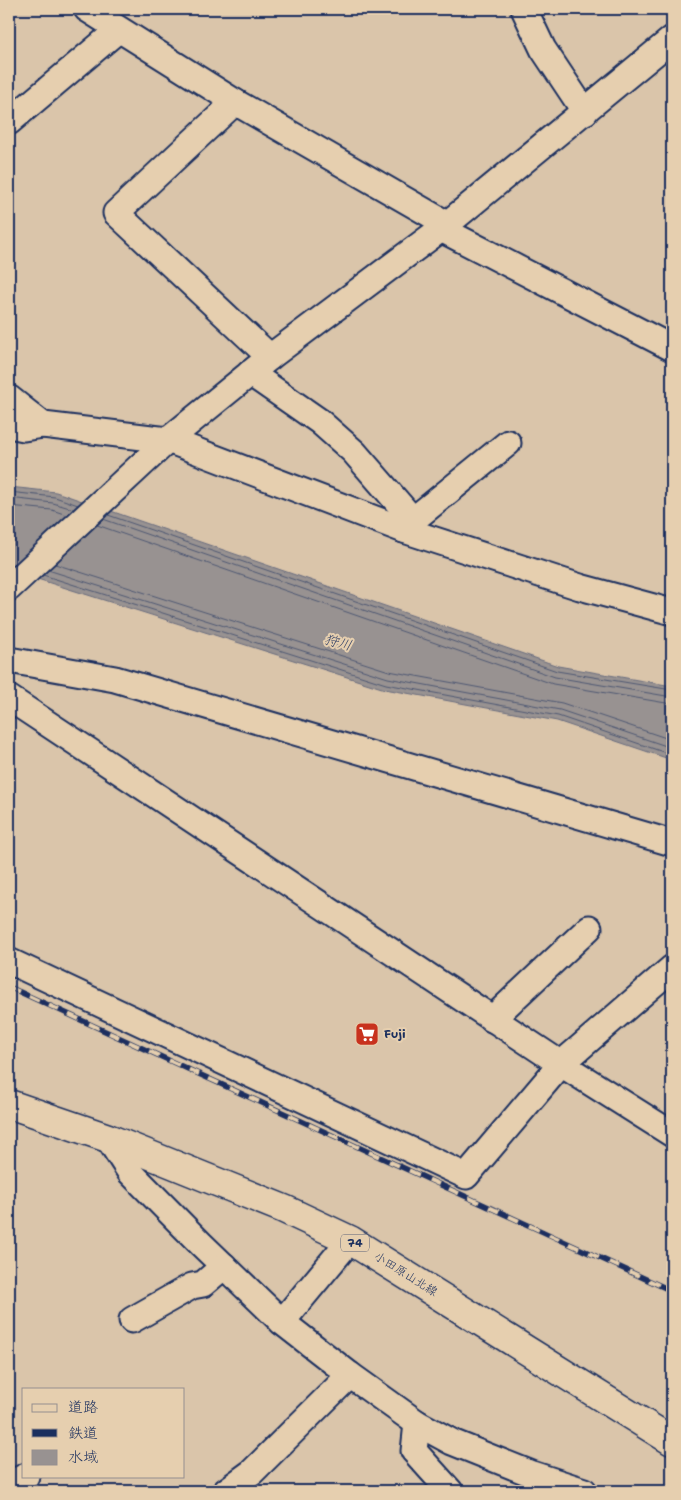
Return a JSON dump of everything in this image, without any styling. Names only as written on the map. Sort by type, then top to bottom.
[{"type":"main road","name":"小田原山北線","points":[[9,1104],[108,1138],[284,1209],[350,1240],[672,1441]]},
{"type":"street","points":[[87,9],[235,102],[444,227],[672,348]]},
{"type":"street","points":[[524,9],[544,49],[585,112]]},
{"type":"street","points":[[9,122],[118,30]]},
{"type":"street","points":[[9,588],[168,440],[270,357],[444,227],[672,39]]},
{"type":"street","points":[[235,102],[116,213],[270,357]]},
{"type":"street","points":[[250,373],[319,421],[354,452],[409,525]]},
{"type":"street","points":[[9,398],[43,425]]},
{"type":"street","points":[[9,425],[24,428],[43,425],[168,440],[580,587],[672,612]]},
{"type":"street","points":[[409,525],[508,443]]},
{"type":"street","points":[[9,660],[115,679],[672,843]]},
{"type":"street","points":[[9,698],[492,1019],[672,1134]]},
{"type":"street","points":[[492,1019],[589,928]]},
{"type":"street","points":[[9,961],[466,1176],[561,1064],[672,968]]},
{"type":"street","points":[[108,1138],[130,1172],[224,1266],[282,1322],[350,1376],[417,1423],[452,1442],[532,1474],[584,1491]]},
{"type":"street","points":[[282,1322],[350,1240]]},
{"type":"street","points":[[132,1320],[192,1286],[203,1284],[224,1266]]},
{"type":"street","points":[[226,1491],[252,1472],[350,1376]]},
{"type":"street","points":[[417,1423],[414,1451],[450,1491]]},
{"type":"street","points":[[9,1484],[22,1478]]},
{"type":"water","name":"狩川","points":[[9,487],[56,492],[558,666],[672,686],[672,760],[557,721],[385,689],[9,570]]},
{"type":"railway","points":[[9,987],[672,1291]]},
{"type":"place","name":"Fuji","points":[[367,1034]]}]
